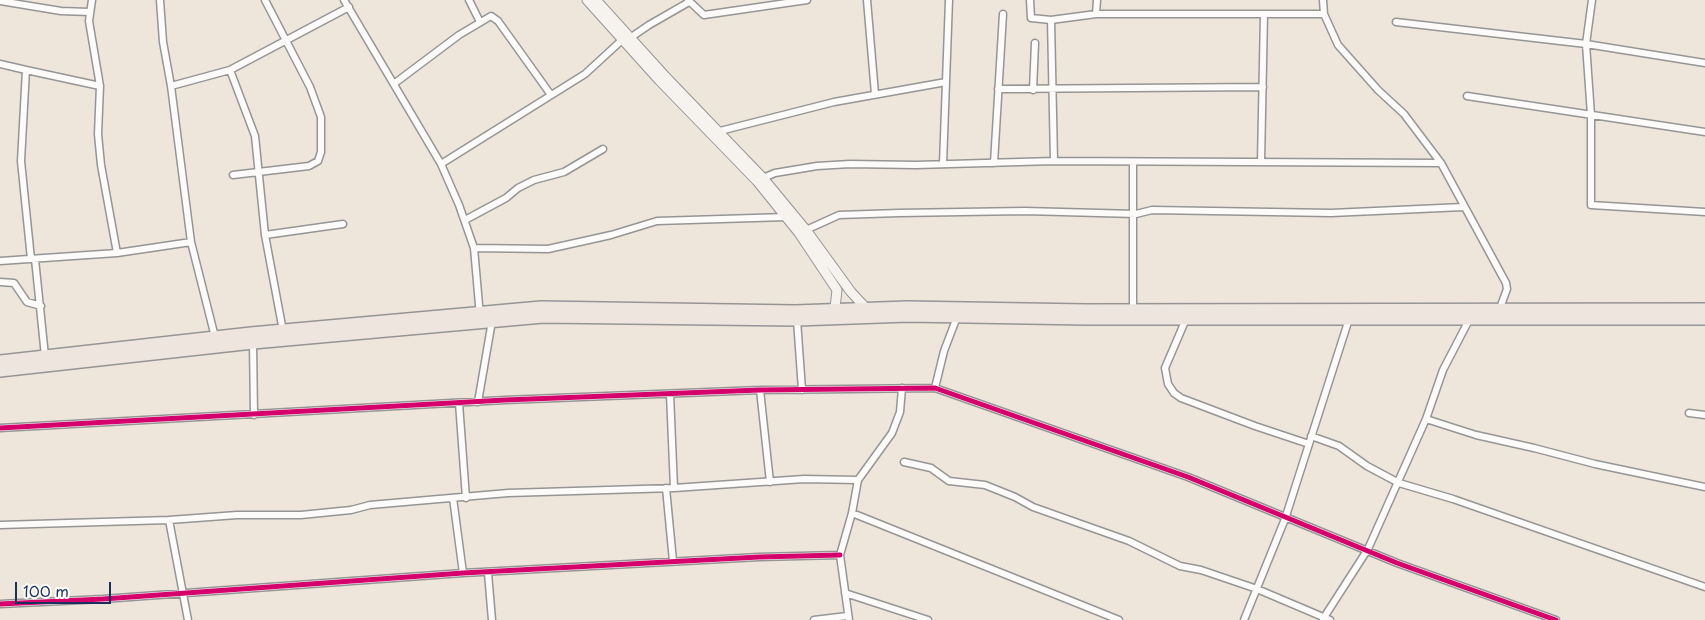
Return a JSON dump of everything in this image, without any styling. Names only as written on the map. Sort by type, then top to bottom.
[{"type":"highway","points":[[0,371],[480,318],[541,307],[730,315],[797,320],[864,316],[1470,320],[1705,318]]},
{"type":"highway","points":[[0,361],[215,337],[480,318],[492,322],[543,317],[730,315],[866,307],[1468,310],[1500,308],[1705,309]]},
{"type":"street","points":[[92,0],[89,12],[100,86],[98,134],[101,165],[116,253]]},
{"type":"street","points":[[160,0],[163,42],[171,86],[191,242],[215,337]]},
{"type":"street","points":[[233,175],[309,166],[318,162],[320,158],[321,117],[310,87],[265,0]]},
{"type":"street","points":[[344,0],[441,164],[465,220],[474,248],[480,318]]},
{"type":"street","points":[[469,0],[480,22]]},
{"type":"street","points":[[587,0],[720,131],[763,178],[806,230],[851,292],[866,307]]},
{"type":"street","points":[[596,0],[626,39],[757,181],[786,217],[837,290],[835,308]]},
{"type":"street","points":[[441,164],[584,74],[626,39],[689,1],[704,16],[807,0]]},
{"type":"street","points":[[867,0],[874,94]]},
{"type":"street","points":[[944,164],[950,0]]},
{"type":"street","points":[[1030,0],[1032,18],[1051,20],[1096,14],[1324,14]]},
{"type":"street","points":[[1096,14],[1097,0]]},
{"type":"street","points":[[1323,0],[1324,14],[1338,45],[1378,90],[1404,114],[1441,163],[1463,207],[1506,283],[1507,289],[1500,308]]},
{"type":"street","points":[[1592,0],[1586,44],[1591,115],[1591,204],[1705,212]]},
{"type":"street","points":[[0,1],[61,11],[89,12]]},
{"type":"street","points":[[171,86],[230,70],[349,7]]},
{"type":"street","points":[[994,163],[1003,14]]},
{"type":"street","points":[[1261,162],[1264,14]]},
{"type":"street","points":[[394,83],[480,22],[488,17],[495,17],[551,95]]},
{"type":"street","points":[[1051,20],[1054,90],[1054,161]]},
{"type":"street","points":[[1396,22],[1586,44],[1705,63]]},
{"type":"street","points":[[1034,90],[1035,43]]},
{"type":"street","points":[[0,64],[100,86]]},
{"type":"street","points":[[26,70],[21,161],[45,356]]},
{"type":"street","points":[[230,70],[255,136],[265,235],[283,331]]},
{"type":"street","points":[[720,131],[834,102],[946,82]]},
{"type":"street","points":[[998,89],[1263,87]]},
{"type":"street","points":[[1467,96],[1705,132]]},
{"type":"street","points":[[465,220],[506,198],[518,188],[534,180],[564,172],[603,149]]},
{"type":"street","points":[[763,178],[775,173],[817,166],[1054,161],[1133,163],[1441,163]]},
{"type":"street","points":[[1133,163],[1133,309]]},
{"type":"street","points":[[806,230],[839,215],[1016,211],[1134,214],[1152,210],[1331,213],[1463,207]]},
{"type":"street","points":[[474,248],[548,249],[612,235],[657,221],[786,217]]},
{"type":"street","points":[[265,235],[343,224]]},
{"type":"street","points":[[0,260],[116,253],[191,242]]},
{"type":"street","points":[[0,282],[14,283],[27,302],[40,306]]},
{"type":"street","points":[[935,388],[944,351],[957,317]]},
{"type":"street","points":[[1186,319],[1165,368],[1168,384],[1174,393],[1181,398],[1255,426],[1338,446],[1367,466],[1399,482],[1705,587]]},
{"type":"street","points":[[1244,620],[1285,519],[1349,319]]},
{"type":"street","points":[[797,320],[802,390]]},
{"type":"street","points":[[904,462],[931,468],[949,481],[985,486],[1015,496],[1033,507],[1129,541],[1180,566],[1201,570],[1257,589],[1326,619],[1368,549],[1426,419],[1443,370],[1470,320]]},
{"type":"street","points":[[478,402],[492,322]]},
{"type":"street","points":[[253,343],[254,415]]},
{"type":"street","points":[[814,620],[848,618],[840,555],[852,513],[858,480],[892,433],[900,412],[902,388]]},
{"type":"street","points":[[0,428],[478,402],[760,390],[935,388],[1188,477],[1285,519],[1368,549],[1397,563],[1556,620]]},
{"type":"street","points":[[760,390],[770,482]]},
{"type":"street","points":[[670,394],[674,488]]},
{"type":"street","points":[[459,403],[466,498]]},
{"type":"street","points":[[1689,413],[1705,416]]},
{"type":"street","points":[[1426,419],[1476,435],[1595,464],[1705,487]]},
{"type":"street","points":[[0,525],[169,520],[236,515],[301,515],[351,510],[370,505],[517,493],[674,488],[804,479],[858,480]]},
{"type":"street","points":[[666,488],[673,561]]},
{"type":"street","points":[[453,498],[463,572]]},
{"type":"street","points":[[852,513],[1120,620]]},
{"type":"street","points":[[169,520],[188,620]]},
{"type":"street","points":[[0,604],[463,572],[673,561],[840,555]]},
{"type":"street","points":[[488,572],[492,620]]},
{"type":"street","points":[[845,593],[928,620]]},
{"type":"cycle path","points":[[0,428],[505,400],[760,390],[935,388],[1188,477],[1397,563],[1556,620]]},
{"type":"cycle path","points":[[0,604],[103,599],[463,573],[759,557],[840,555]]}]
